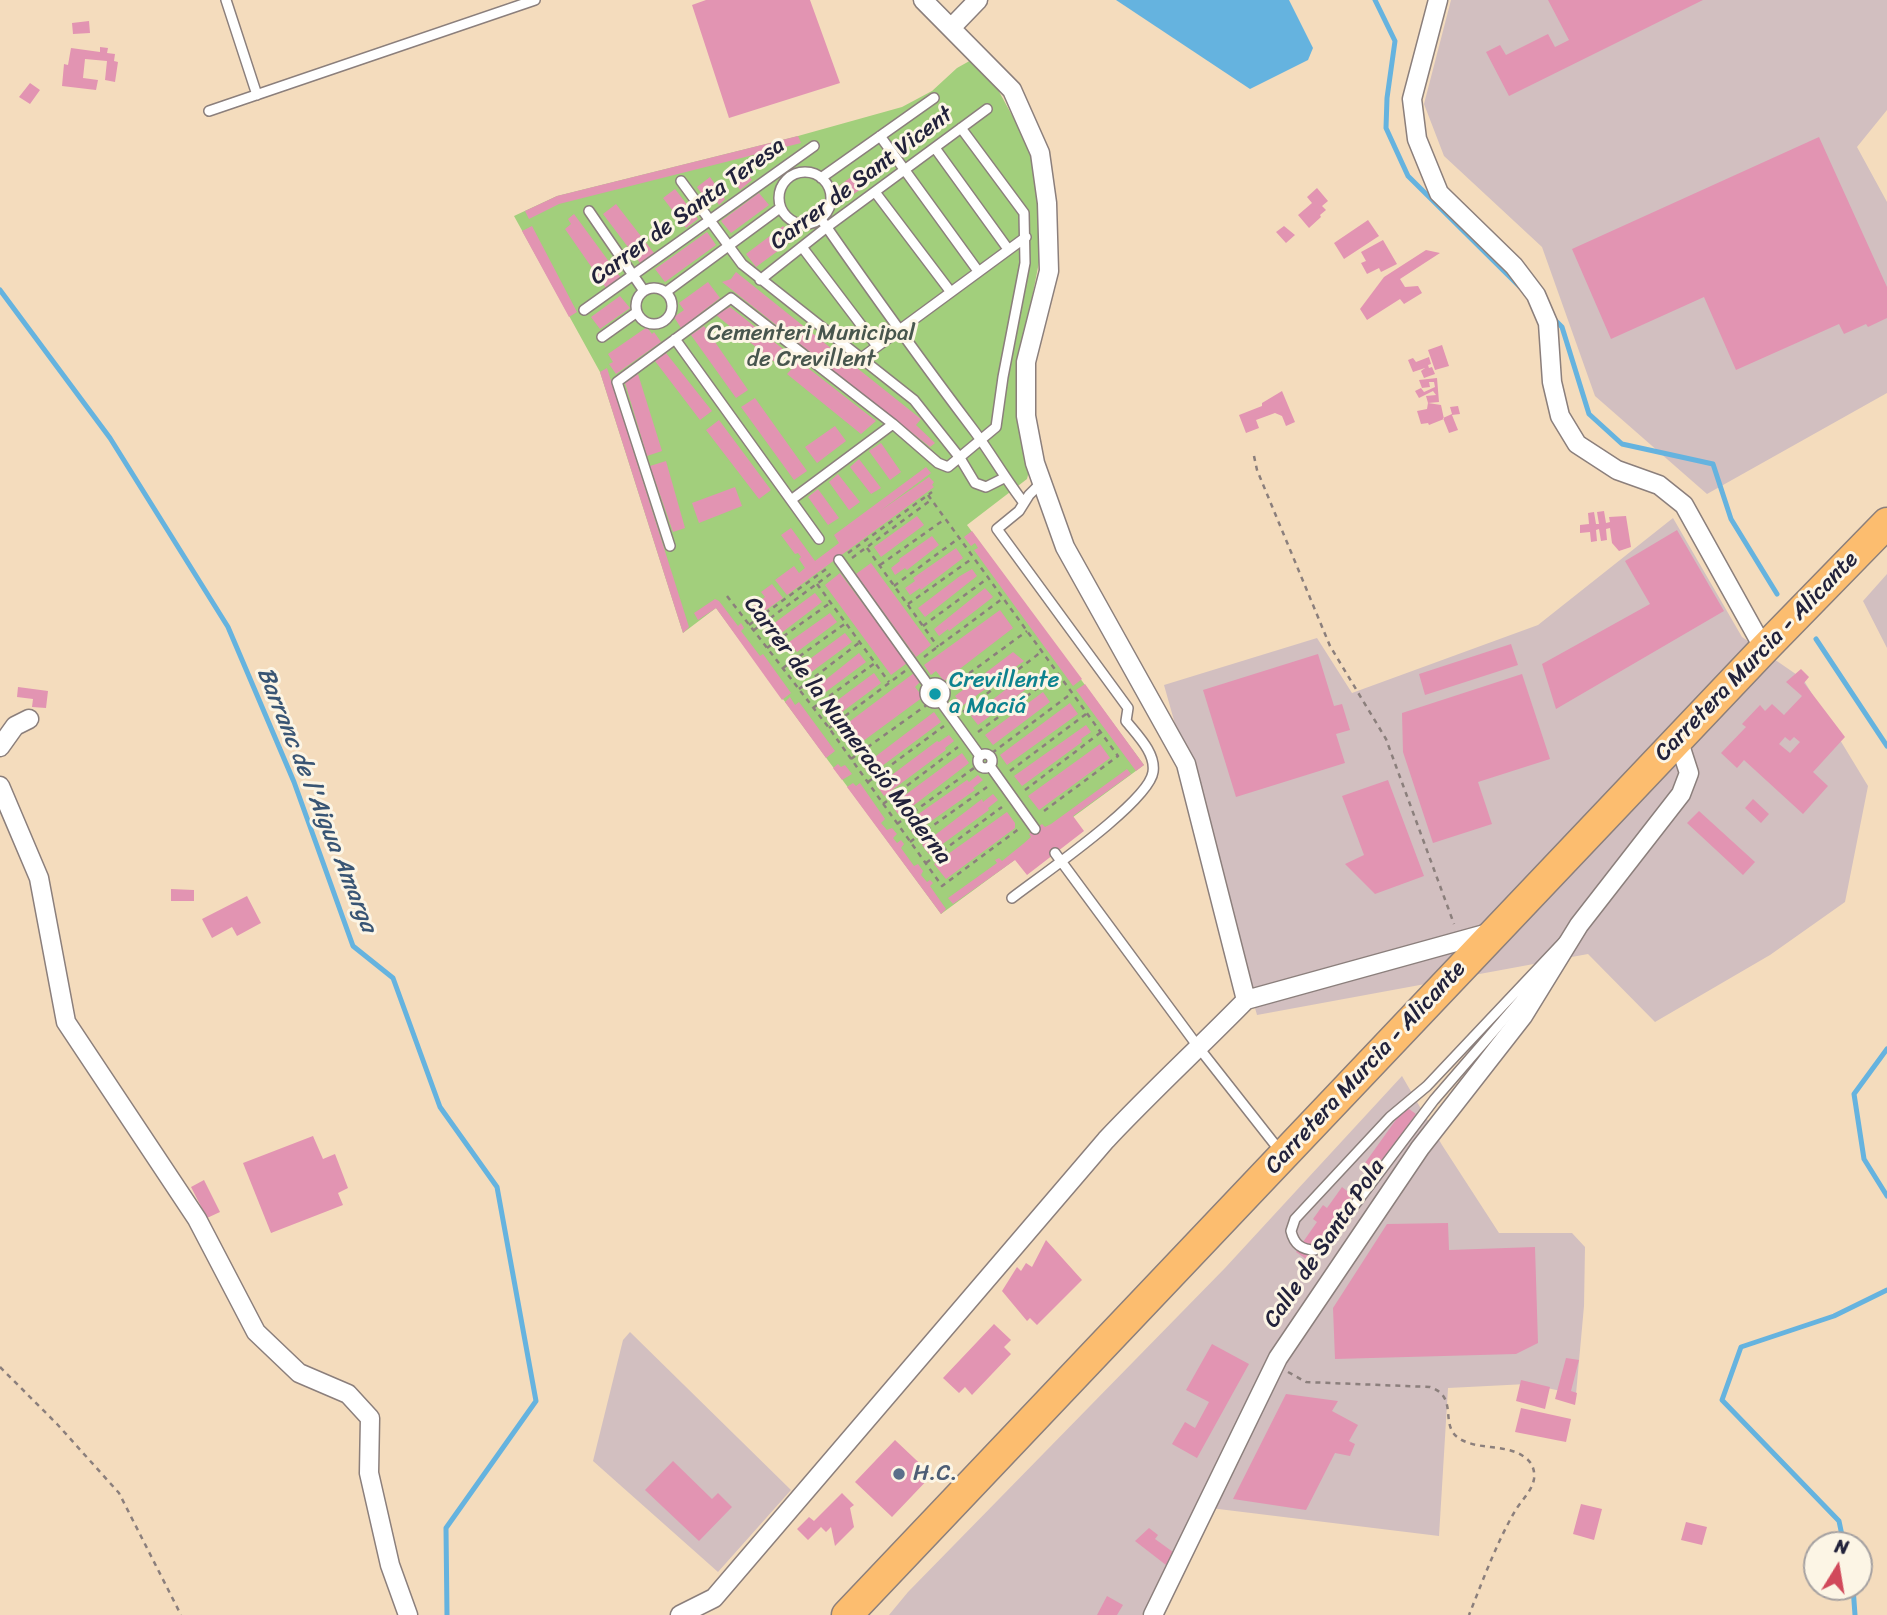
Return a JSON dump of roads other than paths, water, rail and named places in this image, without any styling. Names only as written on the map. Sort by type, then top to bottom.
[{"type":"highway","name":"Carretera Murcia - Alicante","points":[[847,1615],[1678,738],[1887,523]]},
{"type":"street","points":[[923,0],[1012,90],[1040,153],[1047,203],[1049,271],[1026,362],[1026,416],[1035,463],[1065,547],[1186,764],[1246,1000]]},
{"type":"street","points":[[951,28],[978,0]]},
{"type":"street","points":[[1438,0],[1412,99],[1417,139],[1439,194],[1514,265],[1536,295],[1548,323],[1552,382],[1560,416],[1577,444],[1617,470],[1660,485],[1684,505],[1763,649]]},
{"type":"street","points":[[0,747],[15,726],[29,719]]},
{"type":"street","name":"Calle de Santa Pola","points":[[1153,1615],[1278,1358],[1420,1148],[1523,1016],[1579,925],[1681,794],[1689,773],[1678,738]]},
{"type":"street","points":[[0,786],[39,878],[66,1022],[197,1219],[256,1332],[299,1373],[348,1394],[370,1418],[369,1473],[390,1565],[408,1615]]},
{"type":"street","points":[[680,1615],[715,1598],[1064,1187],[1158,1084],[1199,1048],[1246,1000],[1495,932]]},
{"type":"lane","points":[[226,0],[257,95]]},
{"type":"lane","points":[[209,111],[535,0]]},
{"type":"lane","points":[[821,178],[934,98]]},
{"type":"lane","name":"Carrer de Sant Vicent","points":[[760,280],[802,247],[824,223],[875,192],[986,110]]},
{"type":"lane","points":[[670,546],[617,382],[731,298],[893,424],[938,463],[948,467],[996,427],[1025,263],[1024,213],[961,128]]},
{"type":"lane","points":[[880,136],[978,271]]},
{"type":"lane","name":"Carrer de Santa Teresa","points":[[584,310],[814,146]]},
{"type":"lane","points":[[935,148],[1007,249]]},
{"type":"lane","points":[[778,172],[786,181]]},
{"type":"lane","points":[[801,173],[821,178],[829,188],[831,197],[824,223],[796,223],[788,219],[780,208],[779,196],[786,181],[801,173]]},
{"type":"lane","points":[[681,181],[742,264],[914,400],[960,458],[975,483],[986,487],[1004,478]]},
{"type":"lane","points":[[875,192],[950,292]]},
{"type":"lane","points":[[666,292],[780,208]]},
{"type":"lane","points":[[589,211],[644,291]]},
{"type":"lane","points":[[824,223],[981,441],[1004,478],[1024,502]]},
{"type":"lane","points":[[860,359],[1026,237]]},
{"type":"lane","points":[[802,247],[877,346]]},
{"type":"lane","points":[[655,288],[666,292],[670,296],[672,307],[671,313],[663,322],[651,323],[640,317],[637,300],[644,291],[655,288]]},
{"type":"lane","points":[[602,337],[638,312]]},
{"type":"lane","points":[[675,339],[819,539]]},
{"type":"lane","points":[[791,500],[893,424]]},
{"type":"lane","points":[[1012,898],[1058,857],[1111,824],[1142,791],[1153,774],[1152,757],[1126,721],[1128,708],[997,529],[1019,511],[1042,482]]},
{"type":"lane","points":[[839,560],[929,685]]},
{"type":"lane","points":[[929,685],[939,684],[945,691],[945,697],[936,702]]},
{"type":"lane","points":[[929,685],[926,694],[936,702],[982,758],[983,768],[990,766],[1035,829]]},
{"type":"lane","points":[[1058,857],[1199,1048],[1283,1155]]},
{"type":"lane","points":[[1579,925],[1525,995],[1434,1100],[1326,1243],[1315,1250],[1301,1248],[1296,1244],[1291,1231],[1295,1219],[1390,1117],[1427,1086],[1579,925]]},
{"type":"water","points":[[1116,0],[1289,0],[1313,48],[1308,60],[1250,89]]},
{"type":"waterway","points":[[1375,0],[1395,41],[1386,128],[1408,176],[1520,287]]},
{"type":"waterway","name":"Barranc de l'Aigua Amarga","points":[[0,290],[110,438],[228,627],[294,782],[353,946],[393,978],[440,1107],[497,1187],[536,1401],[446,1528],[447,1615]]},
{"type":"waterway","points":[[1553,318],[1562,327],[1589,414],[1622,444],[1713,464],[1731,519],[1777,594]]},
{"type":"waterway","points":[[1816,639],[1887,746]]},
{"type":"waterway","points":[[1887,1049],[1854,1094],[1864,1159],[1887,1196]]},
{"type":"waterway","points":[[1841,1531],[1839,1521],[1722,1400],[1741,1347],[1834,1316],[1887,1290]]},
{"type":"waterway","points":[[1854,1601],[1855,1615]]},
{"type":"place","name":"Crevillente a Maciá","points":[[935,694]]},
{"type":"place","name":"H.C.","points":[[899,1474]]},
{"type":"park label","name":"Cementeri Municipal de Crevillent","points":[[811,347]]}]
